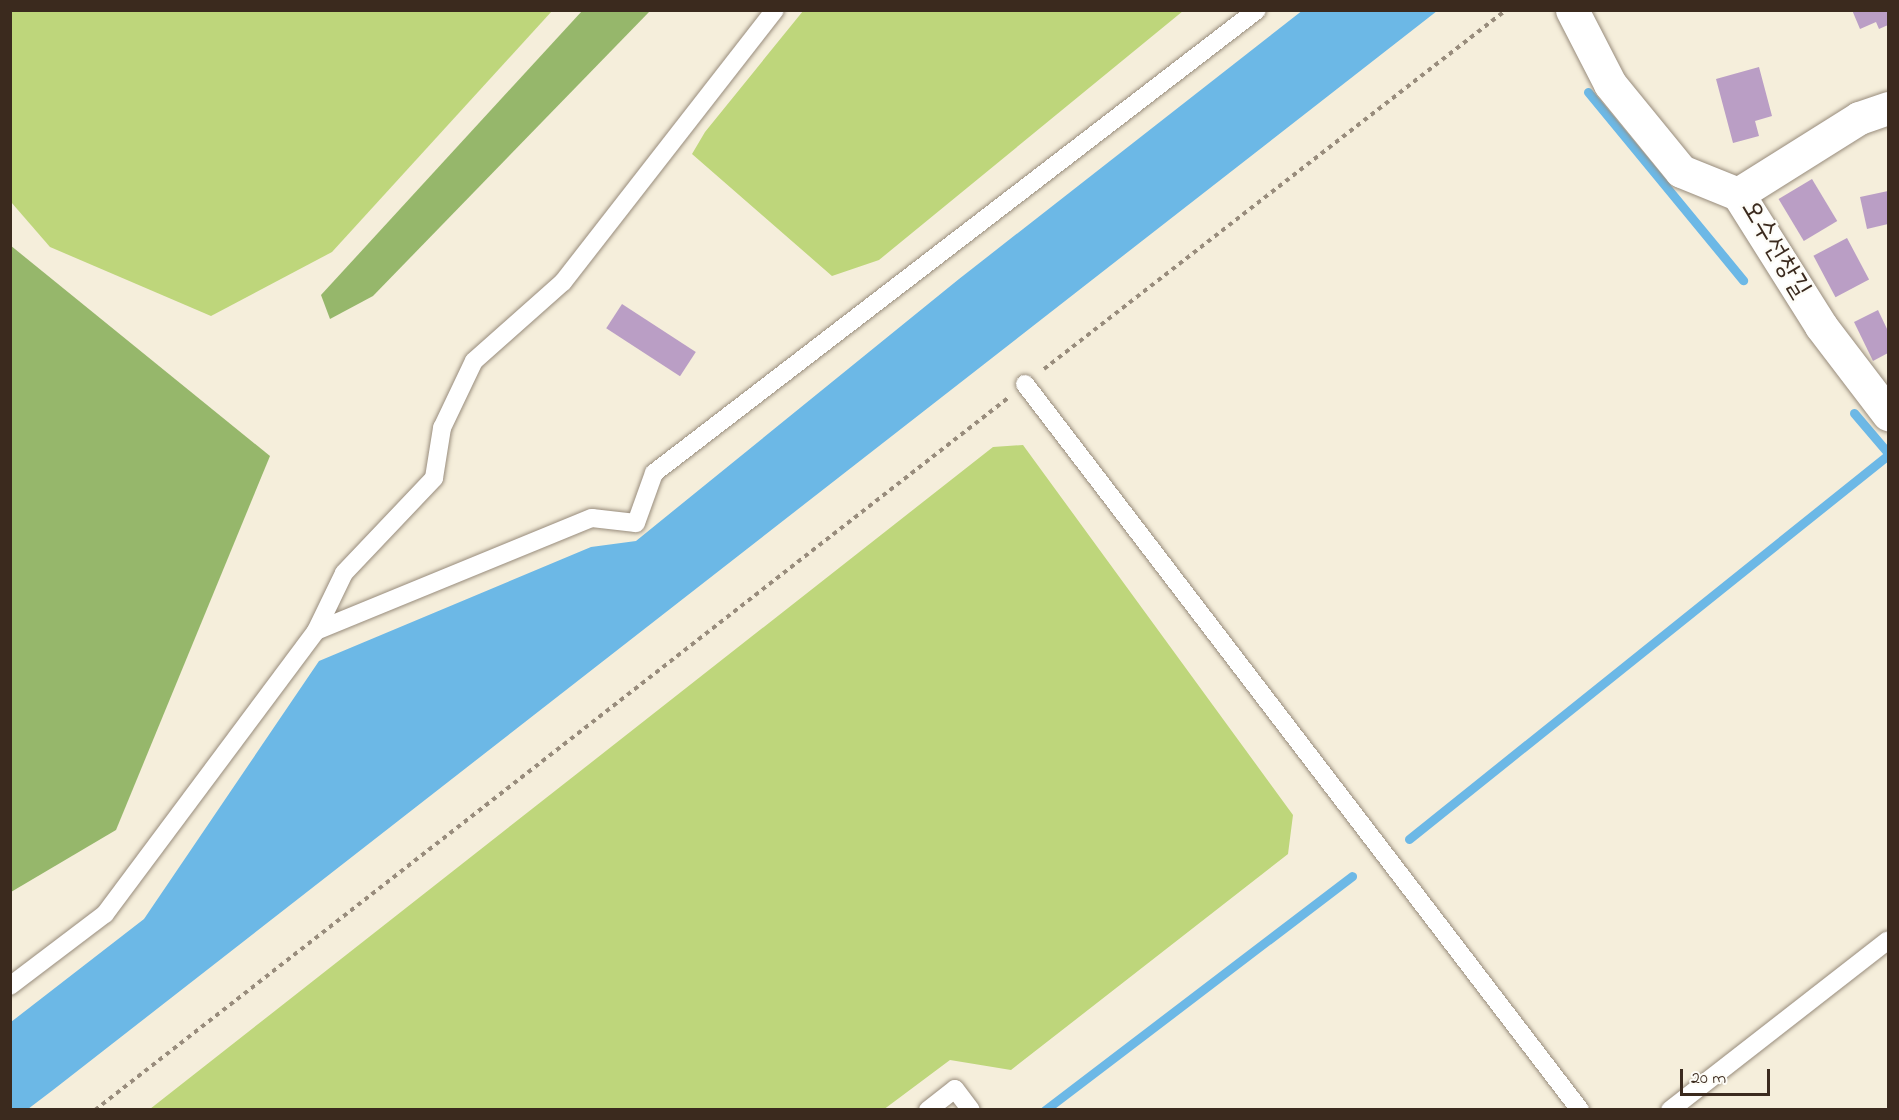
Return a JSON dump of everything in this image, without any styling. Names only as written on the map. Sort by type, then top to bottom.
[{"type":"street","points":[[1572,10],[1610,84],[1681,171],[1738,194]]},
{"type":"street","name":"오수선창길","points":[[1888,108],[1859,118],[1738,194],[1821,326],[1888,414]]},
{"type":"lane","points":[[10,986],[105,914],[316,631],[344,573],[434,478],[442,428],[474,361],[563,282],[775,10]]},
{"type":"lane","points":[[316,631],[592,518],[636,523],[654,473],[1257,10]]},
{"type":"lane","points":[[1025,384],[1580,1110]]},
{"type":"lane","points":[[1670,1110],[1888,940]]},
{"type":"lane","points":[[928,1110],[955,1089],[971,1110]]},
{"type":"path","points":[[95,1110],[1506,10]]},
{"type":"green space","points":[[10,11],[552,11],[332,252],[211,316],[50,247],[11,202]]},
{"type":"green space","points":[[582,11],[650,11],[373,296],[330,319],[321,295]]},
{"type":"green space","points":[[803,11],[1183,11],[879,260],[832,276],[692,154],[705,132]]},
{"type":"green space","points":[[10,245],[270,456],[116,830],[11,892]]},
{"type":"green space","points":[[1023,445],[1293,815],[1288,854],[1011,1070],[950,1060],[883,1110],[150,1109],[993,447]]},
{"type":"water","points":[[1303,10],[1437,11],[53,1090],[28,1109],[11,1109],[11,1022],[144,919],[319,661],[591,547],[636,541],[959,279]]},
{"type":"building","points":[[1852,10],[1888,10],[1888,25],[1879,29],[1876,22],[1860,29]]},
{"type":"building","points":[[1759,67],[1772,116],[1755,121],[1759,136],[1733,143],[1716,79]]},
{"type":"building","points":[[1812,179],[1837,221],[1804,241],[1779,199]]},
{"type":"building","points":[[1888,191],[1888,224],[1867,229],[1860,197]]},
{"type":"building","points":[[1847,238],[1869,279],[1836,297],[1813,256]]},
{"type":"building","points":[[622,304],[696,352],[680,376],[606,328]]},
{"type":"building","points":[[1878,310],[1888,331],[1888,353],[1873,361],[1854,322]]},
{"type":"waterway","points":[[1588,92],[1743,280]]},
{"type":"waterway","points":[[1854,413],[1888,453]]},
{"type":"waterway","points":[[1409,839],[1888,455]]},
{"type":"waterway","points":[[1045,1110],[1352,876]]}]
